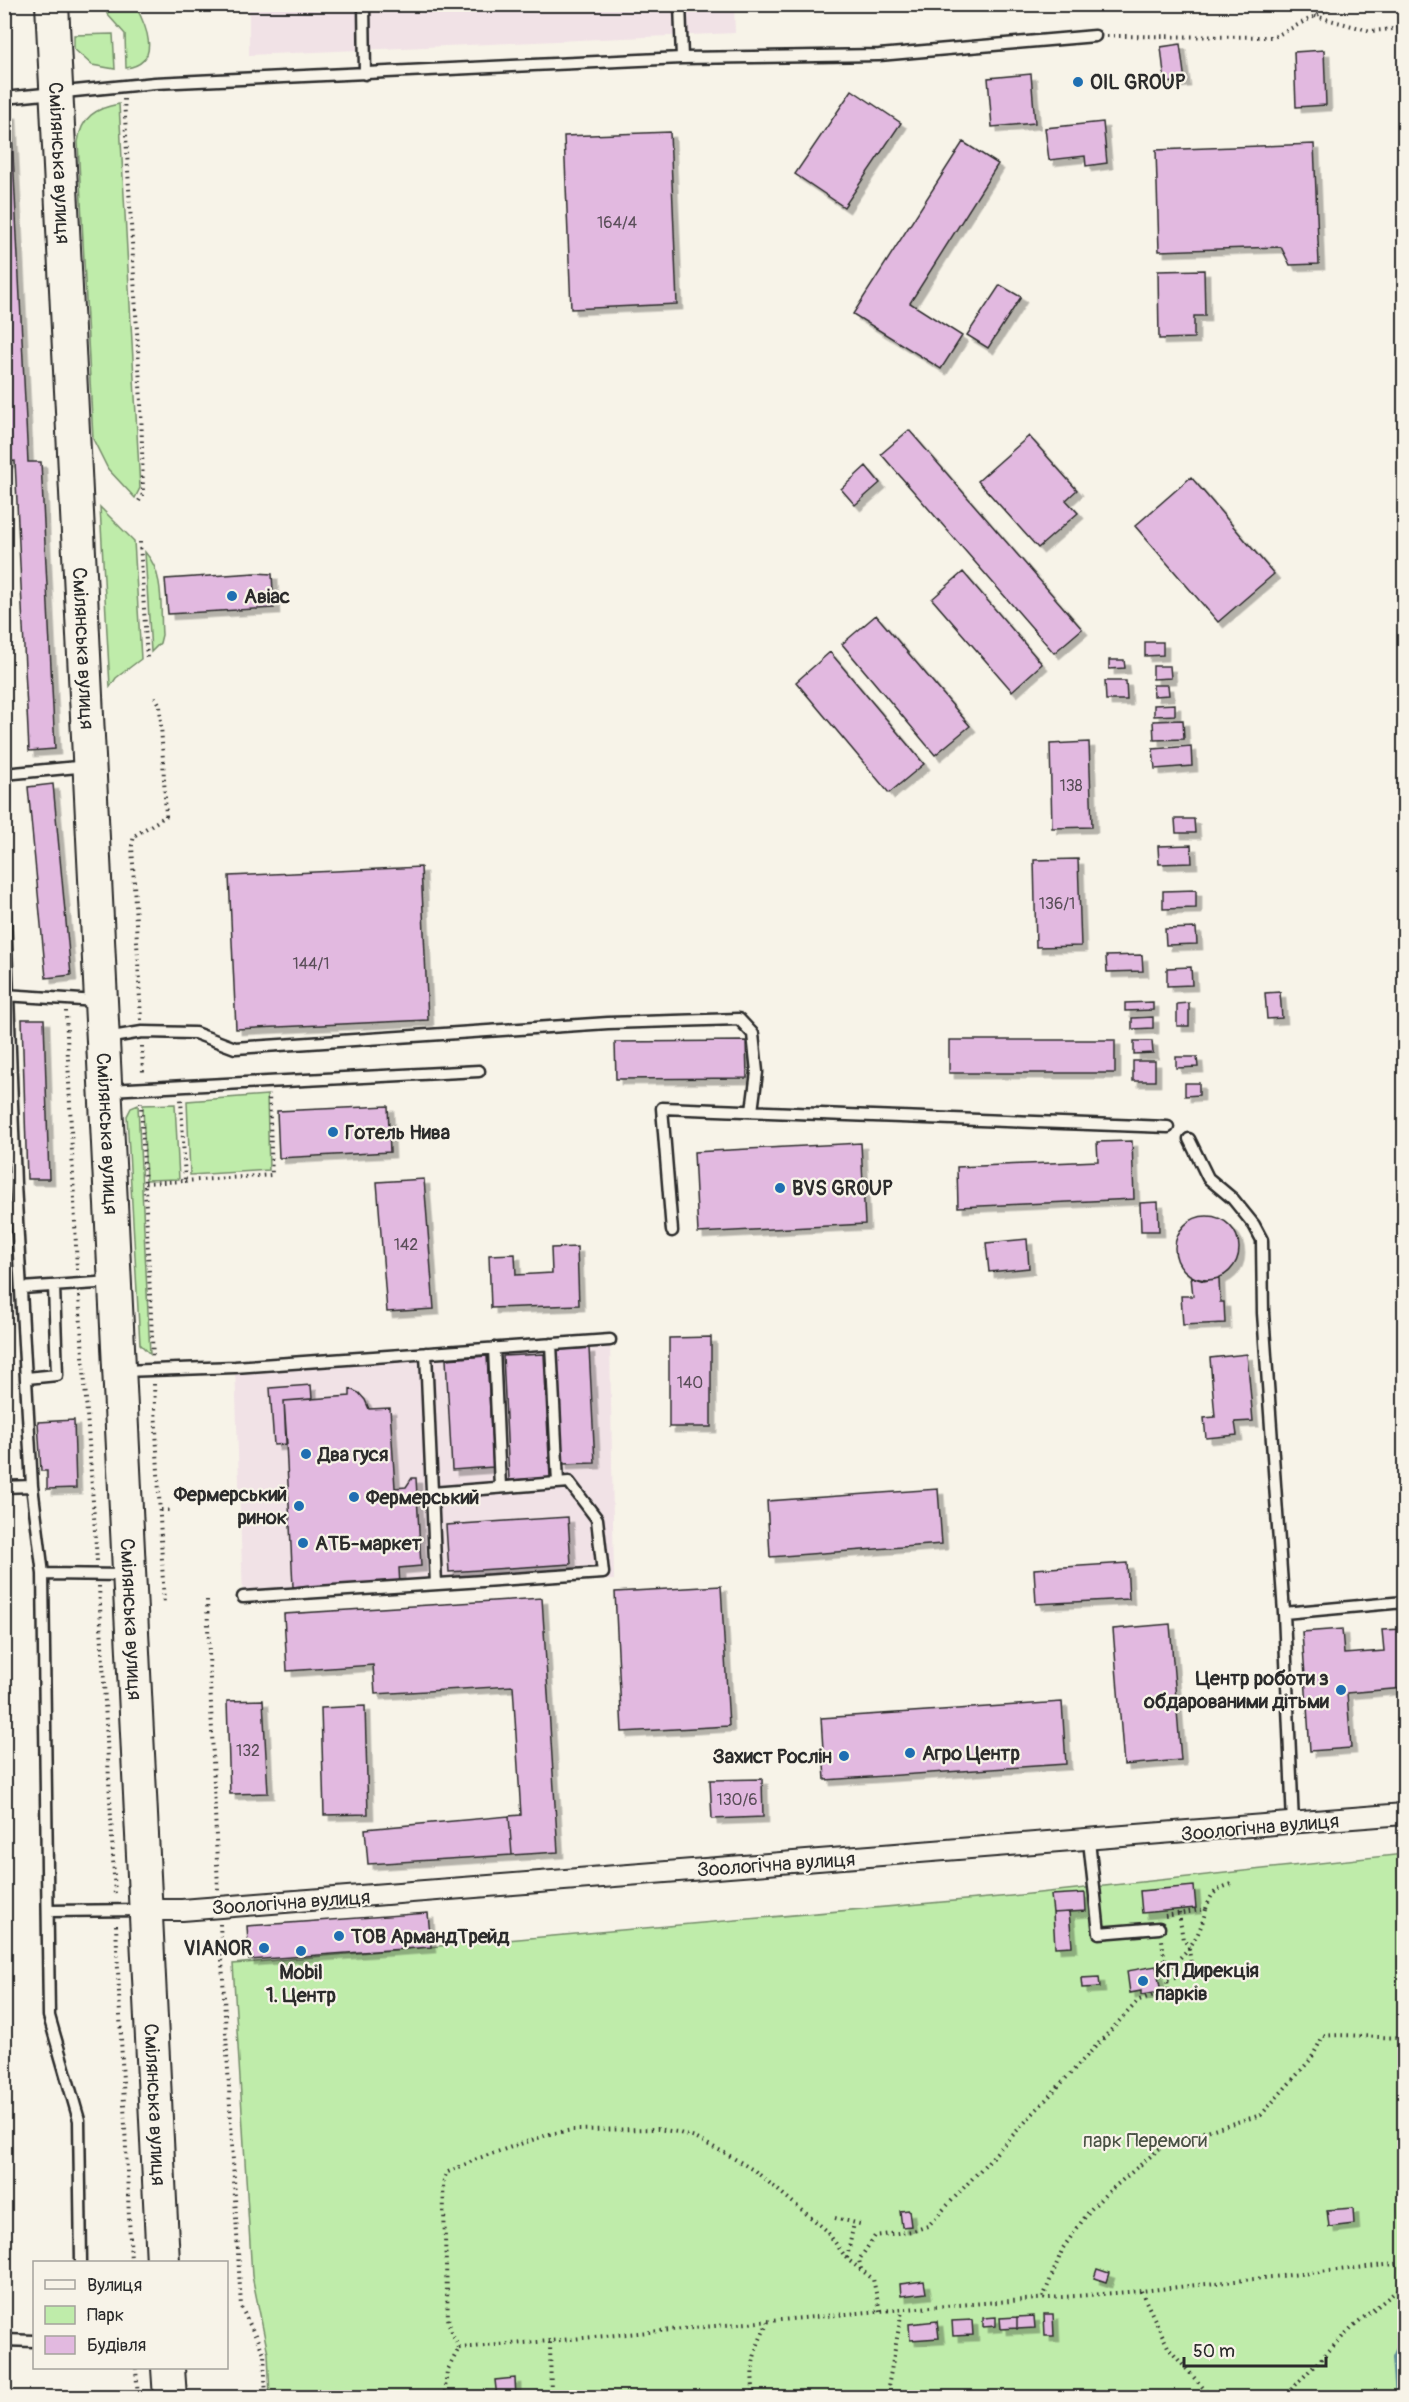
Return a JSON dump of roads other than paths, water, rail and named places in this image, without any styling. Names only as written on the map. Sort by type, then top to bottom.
[{"type":"main road","name":"Смілянська вулиця","points":[[52,4],[163,2261]]},
{"type":"main road","points":[[168,2369],[170,2397]]},
{"type":"street","name":"Зоологічна вулиця","points":[[147,1910],[219,1908],[1089,1841],[1404,1814]]},
{"type":"lane","points":[[364,4],[365,74]]},
{"type":"lane","points":[[680,4],[682,58]]},
{"type":"lane","points":[[4,98],[155,83],[682,58],[879,55],[1095,36]]},
{"type":"lane","points":[[4,774],[89,766]]},
{"type":"lane","points":[[4,889],[17,1217],[32,1486],[43,1574],[49,2016],[79,2120],[81,2261]]},
{"type":"lane","points":[[7,995],[102,1001]]},
{"type":"lane","points":[[103,1038],[142,1032],[195,1033],[235,1048],[608,1023],[739,1019],[753,1034],[757,1072],[752,1111]]},
{"type":"lane","points":[[106,1090],[479,1071]]},
{"type":"lane","points":[[672,1232],[662,1108],[1168,1127]]},
{"type":"lane","points":[[1189,1139],[1208,1178],[1233,1199],[1254,1225],[1262,1240],[1263,1313],[1284,1613],[1293,1824]]},
{"type":"lane","points":[[4,1218],[17,1217]]},
{"type":"lane","points":[[21,1288],[115,1281]]},
{"type":"lane","points":[[27,1378],[57,1375],[54,1286]]},
{"type":"lane","points":[[120,1371],[235,1367],[610,1340]]},
{"type":"lane","points":[[551,1344],[558,1483]]},
{"type":"lane","points":[[494,1348],[500,1487]]},
{"type":"lane","points":[[426,1353],[436,1584]]},
{"type":"lane","points":[[243,1596],[603,1573],[597,1519],[568,1482],[432,1493]]},
{"type":"lane","points":[[4,1487],[32,1486]]},
{"type":"lane","points":[[43,1574],[130,1575]]},
{"type":"lane","points":[[1284,1613],[1404,1602]]},
{"type":"lane","points":[[1089,1841],[1100,1933],[1159,1928]]},
{"type":"lane","points":[[48,1911],[147,1910]]},
{"type":"lane","points":[[4,2340],[33,2341]]},
{"type":"waterway","points":[[1398,2398],[1395,2357],[1400,2346],[1404,2344]]},
{"type":"place","name":"OIL GROUP","points":[[1078,82]]},
{"type":"place","name":"Авіас","points":[[232,596]]},
{"type":"place","name":"Готель Нива","points":[[333,1132]]},
{"type":"place","name":"BVS GROUP","points":[[780,1188]]},
{"type":"place","name":"Два гуся","points":[[306,1454]]},
{"type":"place","name":"Фермерський","points":[[354,1497]]},
{"type":"place","name":"Фермерський ринок","points":[[299,1506]]},
{"type":"place","name":"АТБ-маркет","points":[[303,1543]]},
{"type":"place","name":"Центр роботи з обдарованими дітьми","points":[[1341,1690]]},
{"type":"place","name":"Агро Центр","points":[[910,1753]]},
{"type":"place","name":"Захист Рослін","points":[[844,1756]]},
{"type":"place","name":"ТОВ АрмандТрейд","points":[[339,1936]]},
{"type":"place","name":"VIANOR","points":[[264,1948]]},
{"type":"place","name":"Mobil 1. Центр","points":[[301,1951]]},
{"type":"place","name":"КП Дирекція парків","points":[[1143,1981]]},
{"type":"park label","name":"парк Перемоги","points":[[1145,2140]]}]
